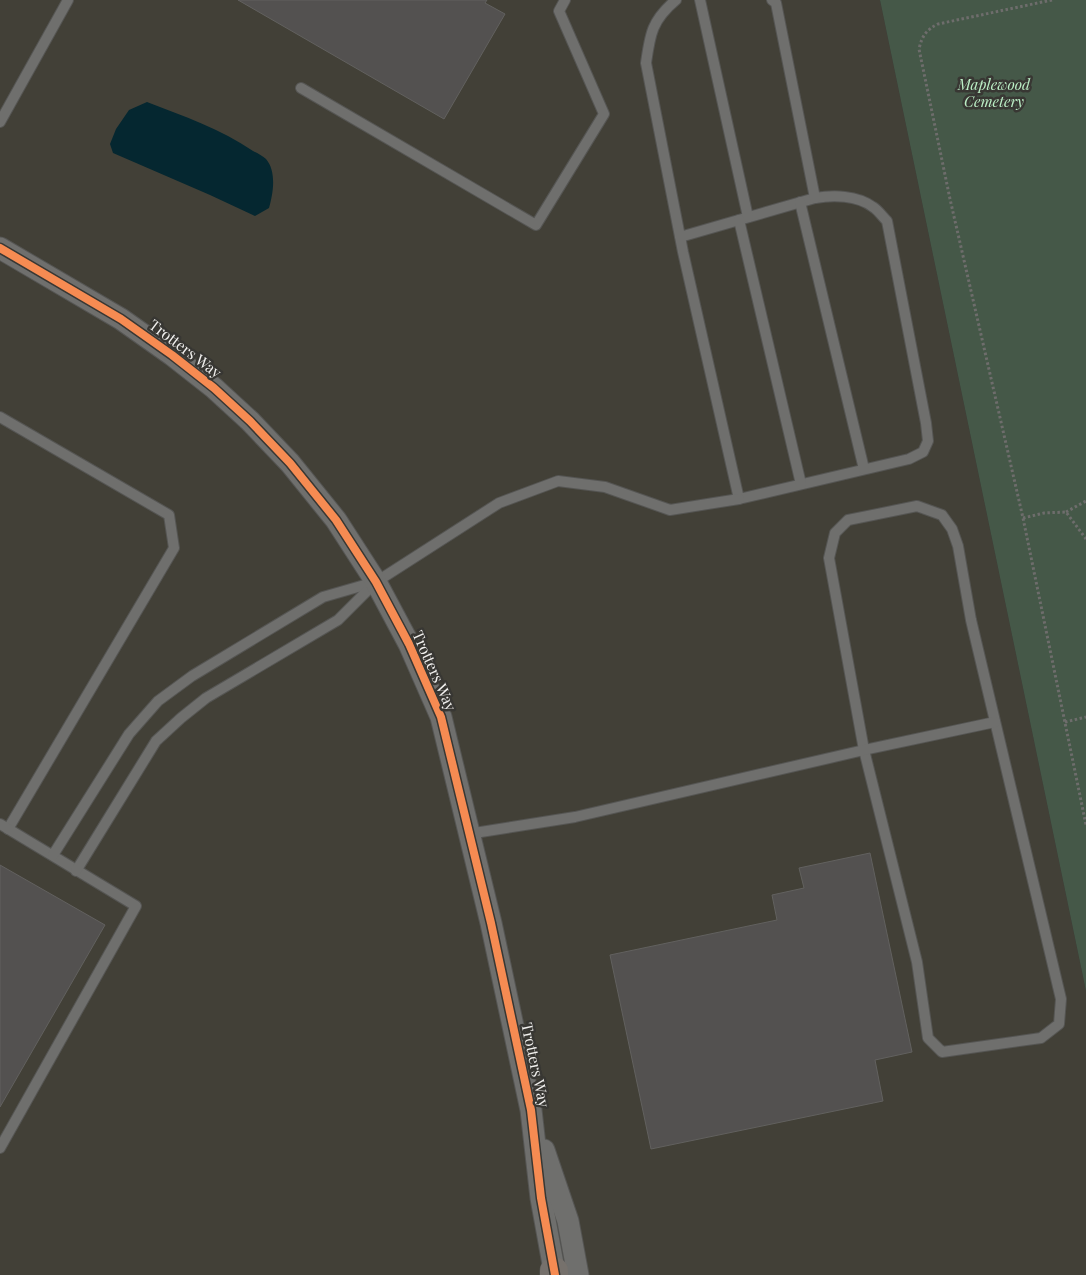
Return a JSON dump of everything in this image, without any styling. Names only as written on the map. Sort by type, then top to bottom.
[{"type":"street","name":"Trotters Way","points":[[0,248],[121,319],[214,388],[250,421],[290,463],[336,520],[376,582],[409,644],[441,717],[491,923],[531,1110],[541,1198],[561,1274]]},
{"type":"lane","points":[[0,122],[68,0]]},
{"type":"lane","points":[[301,88],[536,225],[604,114],[559,11],[565,0]]},
{"type":"lane","points":[[676,0],[655,22],[649,40],[646,64],[680,237],[739,500]]},
{"type":"lane","points":[[700,0],[743,218],[801,484]]},
{"type":"lane","points":[[776,1],[815,198]]},
{"type":"lane","points":[[76,870],[156,741],[181,718],[206,698],[338,620],[376,582],[499,503],[558,481],[606,487],[670,510],[739,500],[909,458],[923,452],[928,441],[926,423],[887,221],[872,206],[852,198],[830,196],[815,198],[680,237]]},
{"type":"lane","points":[[800,202],[864,469]]},
{"type":"lane","points":[[0,417],[169,515],[174,548],[4,827],[136,906],[0,1148]]},
{"type":"lane","points":[[917,506],[942,515],[952,529],[958,546],[971,620],[1061,999],[1059,1024],[1041,1038],[942,1052],[928,1038],[916,962],[864,750],[829,558],[836,533],[848,520],[917,506]]},
{"type":"lane","points":[[53,855],[130,734],[158,700],[192,676],[322,596],[376,582]]},
{"type":"lane","points":[[468,834],[575,817],[864,750],[995,722]]},
{"type":"path","points":[[1052,0],[938,24],[929,29],[921,39],[919,49],[950,199],[1023,518],[1086,825]]},
{"type":"path","points":[[1023,518],[1044,513],[1066,512],[1086,501]]},
{"type":"path","points":[[1066,512],[1086,539]]},
{"type":"path","points":[[1065,722],[1086,717]]},
{"type":"shaded area","points":[[0,0],[880,0],[1086,991],[1086,1275],[0,1275]]},
{"type":"green space","name":"Maplewood Cemetery","points":[[880,0],[1086,0],[1086,991]]},
{"type":"water","points":[[147,102],[215,130],[265,158],[272,170],[273,177],[273,190],[269,208],[255,216],[113,153],[110,144],[116,129],[129,110]]},
{"type":"building","points":[[238,0],[487,0],[485,3],[505,14],[444,119]]},
{"type":"building","points":[[870,853],[912,1052],[875,1060],[883,1101],[651,1149],[610,955],[777,920],[772,895],[804,888],[799,868]]},
{"type":"building","points":[[0,865],[105,925],[0,1107]]},
{"type":"cycle path","points":[[0,248],[121,319],[214,388],[250,421],[290,463],[336,520],[376,582],[409,644],[441,717],[491,923],[531,1110],[541,1198],[555,1275]]}]
